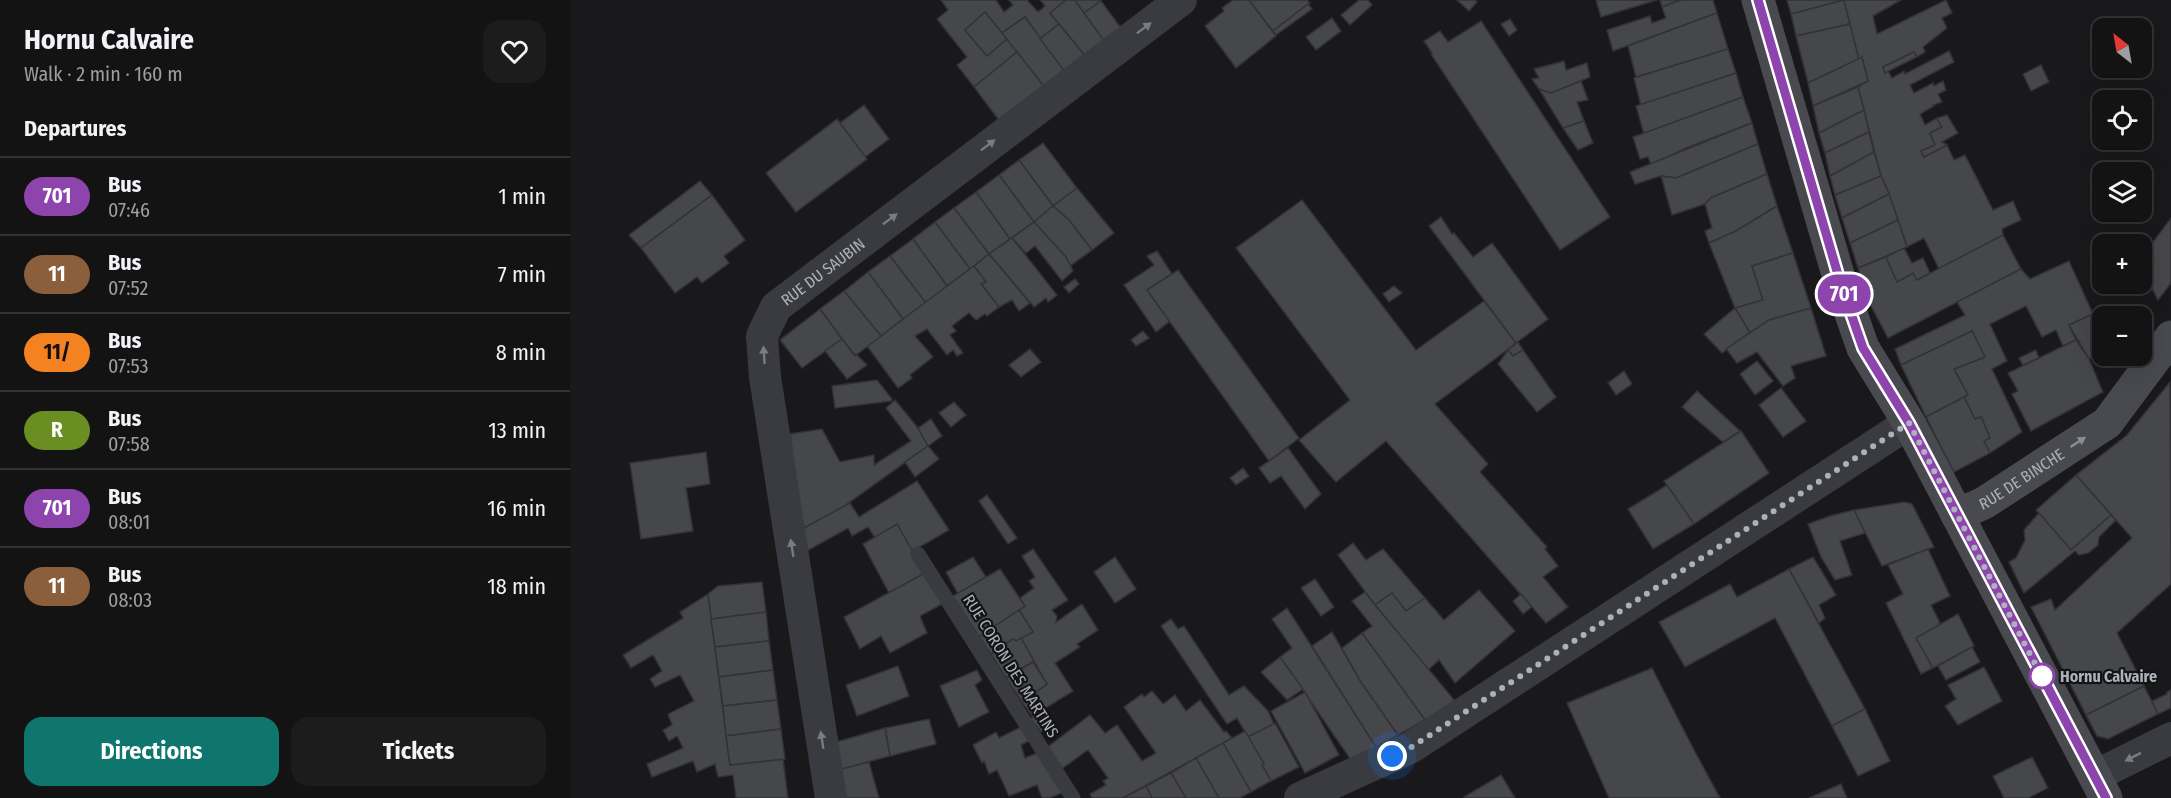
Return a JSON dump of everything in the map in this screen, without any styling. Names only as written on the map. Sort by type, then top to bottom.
[{"type":"street","name":"RUE DU SAUBIN","points":[[831,798],[765,377],[762,336],[776,307],[1181,0]]},
{"type":"street","name":"RUE DE BINCHE","points":[[1758,0],[1841,285],[1863,348],[1909,423],[1957,515],[1984,503],[2107,423],[2171,337]]},
{"type":"street","points":[[1300,798],[1410,748],[1909,423]]},
{"type":"street","points":[[1957,515],[2100,787],[2171,738]]},
{"type":"lane","name":"RUE CORON DES MARTINS","points":[[918,554],[1073,798]]},
{"type":"building","points":[[941,0],[996,0],[1004,12],[1013,5],[1009,0],[1027,0],[1038,12],[1045,6],[1040,0],[1066,0],[1050,13],[1059,24],[1040,39],[1025,17],[1002,33],[985,12],[965,30],[987,56],[1007,39],[1017,52],[974,87],[957,65],[967,57],[937,19],[948,10]]},
{"type":"building","points":[[1066,0],[1075,0],[1105,42],[1086,57],[1050,13]]},
{"type":"building","points":[[1075,0],[1100,0],[1101,1],[1084,13]]},
{"type":"building","points":[[1233,0],[1249,0],[1276,36],[1236,68],[1205,26],[1224,11],[1222,8]]},
{"type":"building","points":[[1249,0],[1307,0],[1310,3],[1273,31]]},
{"type":"building","points":[[1359,0],[1368,0],[1372,5],[1350,25],[1341,15]]},
{"type":"building","points":[[1457,0],[1475,0],[1477,2],[1469,11]]},
{"type":"building","points":[[1596,0],[1657,0],[1601,17]]},
{"type":"building","points":[[1660,0],[1681,0],[1662,7]]},
{"type":"building","points":[[1681,0],[1713,0],[1717,13],[1613,51],[1607,30],[1650,16],[1652,23],[1666,18],[1662,7]]},
{"type":"building","points":[[1787,0],[1844,0],[1791,14]]},
{"type":"building","points":[[1844,0],[1850,24],[1796,36],[1791,14]]},
{"type":"building","points":[[1844,0],[1901,0],[1873,16],[1877,34],[1946,0],[1952,13],[1942,18],[1947,28],[1923,47],[1925,52],[1917,57],[1914,52],[1883,67],[1885,73],[1888,71],[1892,78],[1904,71],[1905,74],[1949,51],[1954,62],[1910,85],[1914,93],[1933,83],[1934,86],[1943,81],[1946,90],[1938,94],[1942,102],[1920,114],[1925,125],[1937,118],[1942,127],[1930,133],[1935,145],[1921,151],[1924,157],[1947,145],[1954,160],[1965,155],[1993,210],[2013,201],[2021,220],[2002,229],[2003,235],[1939,269],[1924,238],[1907,247],[1881,176],[1858,87],[1868,81],[1862,57],[1859,60]]},
{"type":"building","points":[[1101,1],[1121,28],[1105,42],[1084,13]]},
{"type":"building","points":[[1308,4],[1312,9],[1276,35],[1273,31]]},
{"type":"building","points":[[985,12],[1007,39],[987,56],[965,30]]},
{"type":"building","points":[[1717,13],[1728,49],[1636,77],[1628,46]]},
{"type":"building","points":[[1025,17],[1066,73],[1046,89],[1002,33]]},
{"type":"building","points":[[1332,18],[1341,31],[1316,50],[1306,37]]},
{"type":"building","points":[[1510,19],[1517,30],[1509,36],[1501,24]]},
{"type":"building","points":[[1481,21],[1610,217],[1560,250],[1424,41],[1440,31],[1448,42]]},
{"type":"building","points":[[1059,24],[1086,57],[1066,73],[1040,39]]},
{"type":"building","points":[[1850,24],[1859,60],[1808,83],[1796,36]]},
{"type":"building","points":[[1728,49],[1736,73],[1641,106],[1634,78]]},
{"type":"building","points":[[1017,52],[1046,89],[1001,123],[974,87]]},
{"type":"building","points":[[1914,52],[1917,57],[1885,73],[1883,67]]},
{"type":"building","points":[[1862,57],[1868,81],[1813,106],[1808,83]]},
{"type":"building","points":[[1564,61],[1566,70],[1587,63],[1590,77],[1551,93],[1539,89],[1532,79],[1539,78],[1534,69]]},
{"type":"building","points":[[2041,65],[2049,82],[2031,91],[2023,74]]},
{"type":"building","points":[[1736,73],[1743,97],[1644,134],[1636,106]]},
{"type":"building","points":[[1581,81],[1588,100],[1577,102],[1584,121],[1563,128],[1539,89],[1551,93]]},
{"type":"building","points":[[1858,87],[1864,110],[1819,133],[1813,106]]},
{"type":"building","points":[[1743,97],[1752,123],[1686,148],[1651,165],[1648,157],[1640,159],[1633,137]]},
{"type":"building","points":[[864,105],[889,139],[865,157],[840,123]]},
{"type":"building","points":[[1864,110],[1869,132],[1825,153],[1819,133]]},
{"type":"building","points":[[1947,115],[1958,133],[1942,142],[1947,145],[1924,157],[1921,151],[1935,145],[1930,133],[1942,127],[1937,118]]},
{"type":"building","points":[[837,119],[867,159],[796,212],[766,173]]},
{"type":"building","points":[[1584,121],[1593,143],[1578,150],[1563,128]]},
{"type":"building","points":[[1752,123],[1758,144],[1676,178],[1661,176],[1635,184],[1630,172]]},
{"type":"building","points":[[1869,132],[1874,152],[1830,176],[1825,153]]},
{"type":"building","points":[[1043,143],[1077,188],[1053,206],[1019,160]]},
{"type":"building","points":[[1758,144],[1767,174],[1711,198],[1705,204],[1672,215],[1661,176],[1676,178]]},
{"type":"building","points":[[1874,152],[1881,176],[1835,195],[1830,176]]},
{"type":"building","points":[[1019,160],[1053,206],[1034,222],[999,175]]},
{"type":"building","points":[[1767,174],[1777,206],[1736,231],[1709,243],[1705,231],[1712,228],[1705,204],[1711,198]]},
{"type":"building","points":[[999,175],[1034,222],[1010,239],[976,192]]},
{"type":"building","points":[[1881,176],[1889,194],[1842,218],[1835,195]]},
{"type":"building","points":[[700,181],[712,195],[641,248],[629,235]]},
{"type":"building","points":[[1077,188],[1114,233],[1092,250],[1069,220],[1053,206]]},
{"type":"building","points":[[976,192],[1010,239],[989,254],[954,208]]},
{"type":"building","points":[[1889,194],[1898,220],[1850,243],[1842,218]]},
{"type":"building","points":[[712,195],[745,240],[724,256],[729,263],[702,283],[697,277],[675,293],[641,248]]},
{"type":"building","points":[[1302,200],[1416,350],[1484,301],[1516,343],[1435,404],[1488,464],[1480,472],[1547,547],[1545,549],[1558,566],[1543,577],[1568,607],[1546,623],[1386,441],[1336,482],[1299,440],[1350,400],[1236,248]]},
{"type":"building","points":[[1053,206],[1069,220],[1092,250],[1070,266],[1066,257],[1034,222]]},
{"type":"building","points":[[1777,206],[1793,253],[1752,266],[1763,300],[1735,308],[1709,243],[1736,231]]},
{"type":"building","points":[[954,208],[989,254],[970,269],[935,222]]},
{"type":"building","points":[[1441,217],[1452,234],[1454,233],[1473,257],[1492,243],[1548,319],[1516,343],[1429,226]]},
{"type":"building","points":[[2171,218],[2171,283],[2158,300],[2152,288],[2152,244]]},
{"type":"building","points":[[1898,220],[1907,247],[1858,268],[1850,243]]},
{"type":"building","points":[[935,222],[970,269],[947,286],[913,239]]},
{"type":"building","points":[[1034,222],[1066,257],[1073,271],[1062,281],[1035,246],[1026,253],[1012,238]]},
{"type":"building","points":[[2003,235],[2021,269],[1888,338],[1869,302],[1858,268],[1886,257],[1897,282],[1913,273],[1917,280]]},
{"type":"building","points":[[1012,238],[1057,295],[1048,302],[1046,298],[1034,307],[989,254]]},
{"type":"building","points":[[913,239],[947,286],[926,303],[890,256]]},
{"type":"building","points":[[1904,248],[1912,263],[1923,258],[1930,273],[1917,280],[1913,273],[1897,282],[1886,257]]},
{"type":"building","points":[[1157,251],[1172,274],[1147,290],[1170,321],[1156,332],[1124,285],[1154,265],[1147,256]]},
{"type":"building","points":[[1793,253],[1811,308],[1769,320],[1750,333],[1735,308],[1763,300],[1752,266]]},
{"type":"building","points":[[989,254],[1030,303],[1019,311],[1012,300],[999,307],[981,284],[986,282],[974,266]]},
{"type":"building","points":[[890,256],[926,303],[903,319],[868,272]]},
{"type":"building","points":[[2069,261],[2092,314],[2069,325],[2076,340],[2063,346],[2056,330],[2042,337],[2026,306],[1990,324],[2007,361],[1992,369],[2022,432],[1990,453],[1984,441],[1990,438],[1981,417],[1975,419],[1964,397],[1968,395],[1954,369],[1985,357],[1972,331],[1901,365],[1895,349],[1965,315],[1957,302],[2021,269],[2030,279]]},
{"type":"building","points":[[974,266],[986,282],[981,284],[999,307],[987,316],[985,314],[976,320],[969,313],[952,326],[956,331],[950,335],[963,353],[957,356],[953,350],[947,355],[927,329],[915,336],[933,357],[898,388],[867,346]]},
{"type":"building","points":[[1178,270],[1299,438],[1269,461],[1147,290]]},
{"type":"building","points":[[868,272],[903,319],[881,336],[844,291]]},
{"type":"building","points":[[1075,279],[1079,284],[1069,293],[1064,287]]},
{"type":"building","points":[[1394,286],[1402,293],[1389,302],[1383,294]]},
{"type":"building","points":[[844,291],[881,336],[855,356],[820,309]]},
{"type":"building","points":[[1735,308],[1750,333],[1722,353],[1704,334]]},
{"type":"building","points":[[1811,308],[1826,356],[1791,366],[1795,378],[1783,386],[1757,352],[1737,363],[1726,349],[1769,320]]},
{"type":"building","points":[[820,309],[842,339],[802,368],[780,340]]},
{"type":"building","points":[[2092,314],[2092,358],[2089,359],[2069,325]]},
{"type":"building","points":[[1143,331],[1149,338],[1136,346],[1131,340]]},
{"type":"building","points":[[1972,331],[1985,357],[1954,369],[1968,395],[1926,417],[1901,365]]},
{"type":"building","points":[[842,339],[855,356],[856,354],[867,365],[847,379],[825,351]]},
{"type":"building","points":[[2076,340],[2089,359],[2103,392],[2031,431],[2012,394],[2018,391],[2008,373]]},
{"type":"building","points":[[1518,342],[1523,350],[1513,356],[1508,350]]},
{"type":"building","points":[[1030,349],[1041,362],[1021,377],[1009,365]]},
{"type":"building","points":[[1508,350],[1513,356],[1523,350],[1556,397],[1537,412],[1498,364]]},
{"type":"building","points":[[2036,350],[2039,358],[2023,365],[2019,358]]},
{"type":"building","points":[[1757,361],[1773,381],[1755,395],[1740,374]]},
{"type":"building","points":[[1624,371],[1632,384],[1616,395],[1608,383]]},
{"type":"building","points":[[877,380],[892,399],[891,401],[835,408],[832,386]]},
{"type":"building","points":[[2170,382],[2171,584],[2117,633],[2144,686],[2086,715],[2031,607],[2051,599],[2055,610],[2132,538],[2076,475],[2127,435]]},
{"type":"building","points":[[1781,388],[1806,421],[1783,437],[1759,405]]},
{"type":"building","points":[[1697,391],[1740,431],[1723,442],[1682,407]]},
{"type":"building","points":[[1964,397],[1975,419],[1981,417],[1990,438],[1984,441],[1990,453],[1954,472],[1926,417]]},
{"type":"building","points":[[895,400],[918,428],[928,446],[836,512],[802,529],[790,434],[822,429],[840,462],[874,455],[874,465],[911,441],[886,408]]},
{"type":"building","points":[[954,402],[966,415],[951,427],[939,413]]},
{"type":"building","points":[[931,419],[942,436],[928,446],[918,428]]},
{"type":"building","points":[[1741,431],[1769,473],[1694,524],[1664,481]]},
{"type":"building","points":[[928,446],[939,459],[915,477],[905,462]]},
{"type":"building","points":[[1288,448],[1321,494],[1305,509],[1281,476],[1270,483],[1259,468]]},
{"type":"building","points":[[706,452],[710,484],[686,488],[693,531],[641,539],[630,463]]},
{"type":"building","points":[[1243,468],[1249,476],[1236,485],[1230,478]]},
{"type":"building","points":[[2076,475],[2111,515],[2071,550],[2036,510]]},
{"type":"building","points":[[917,481],[949,530],[911,552],[897,524],[875,538],[868,527],[852,536],[848,528],[805,552],[802,529],[850,503],[859,517]]},
{"type":"building","points":[[1667,485],[1694,524],[1653,549],[1628,509]]},
{"type":"building","points":[[987,495],[1017,538],[1008,544],[979,501]]},
{"type":"building","points":[[1904,502],[1912,504],[1934,547],[1882,566],[1854,510]]},
{"type":"building","points":[[1854,510],[1865,533],[1840,541],[1852,575],[1835,580],[1821,557],[1808,524]]},
{"type":"building","points":[[2039,513],[2071,550],[2111,515],[2116,520],[2099,537],[2098,545],[2088,553],[2079,555],[2075,551],[2024,593],[2009,562],[2016,558],[2025,540],[2024,530]]},
{"type":"building","points":[[897,524],[925,573],[889,593],[863,544]]},
{"type":"building","points":[[1353,543],[1366,560],[1383,549],[1425,598],[1406,611],[1392,593],[1375,605],[1338,555]]},
{"type":"building","points":[[1033,549],[1068,600],[1052,610],[1057,616],[1056,622],[1082,604],[1098,630],[1077,644],[1080,647],[1055,663],[1073,691],[1044,709],[1052,723],[1041,732],[1030,718],[1033,717],[1022,702],[1047,684],[1021,638],[1033,632],[1019,610],[1025,606],[1020,598],[1034,588],[1029,581],[1035,577],[1022,556]]},
{"type":"building","points":[[1928,549],[1950,596],[1931,605],[1940,623],[1939,626],[1916,638],[1933,668],[1921,674],[1886,603],[1903,594],[1888,565]]},
{"type":"building","points":[[973,557],[986,577],[958,594],[946,572]]},
{"type":"building","points":[[1115,557],[1136,589],[1115,603],[1094,572]]},
{"type":"building","points":[[1813,557],[1836,595],[1819,605],[1825,618],[1819,623],[1789,569]]},
{"type":"building","points":[[1000,569],[1025,606],[979,637],[953,596]]},
{"type":"building","points":[[1789,569],[1865,709],[1832,726],[1775,618],[1685,667],[1659,622],[1730,584],[1737,597]]},
{"type":"building","points":[[925,573],[944,603],[920,616],[927,633],[890,653],[881,636],[860,649],[844,617]]},
{"type":"building","points":[[1315,579],[1334,607],[1321,616],[1301,588]]},
{"type":"building","points":[[762,582],[766,612],[711,619],[708,594],[718,586]]},
{"type":"building","points":[[1479,590],[1515,631],[1455,683],[1439,660],[1428,670],[1375,605],[1392,593],[1406,611],[1425,598],[1444,620]]},
{"type":"building","points":[[1365,592],[1455,701],[1425,720],[1362,633],[1372,626],[1352,601]]},
{"type":"building","points":[[708,594],[730,765],[783,759],[788,798],[736,798],[733,775],[718,777],[715,764],[697,772],[693,761],[652,777],[647,764],[683,748],[677,736],[669,741],[663,730],[672,725],[668,714],[694,701],[680,675],[655,687],[650,679],[662,671],[653,655],[631,668],[623,655],[683,618],[680,612]]},
{"type":"building","points":[[1521,594],[1532,607],[1523,614],[1513,601]]},
{"type":"building","points":[[1287,608],[1376,747],[1351,760],[1280,657],[1292,648],[1272,619]]},
{"type":"building","points":[[1019,610],[1033,632],[1016,641],[1013,639],[991,654],[979,637]]},
{"type":"building","points":[[766,612],[769,641],[715,647],[711,619]]},
{"type":"building","points":[[1958,614],[1974,646],[1933,668],[1916,638]]},
{"type":"building","points":[[1171,619],[1178,629],[1184,626],[1229,695],[1244,686],[1268,711],[1274,724],[1248,737],[1237,718],[1227,724],[1161,626]]},
{"type":"building","points":[[1332,632],[1361,682],[1398,735],[1376,747],[1312,646]]},
{"type":"building","points":[[1362,633],[1425,720],[1398,735],[1361,682],[1342,648]]},
{"type":"building","points":[[1021,638],[1034,661],[1006,678],[991,654],[1013,639],[1016,641]]},
{"type":"building","points":[[769,641],[773,670],[719,677],[715,647]]},
{"type":"building","points":[[1972,647],[1980,662],[1946,680],[1938,666]]},
{"type":"building","points":[[1280,657],[1303,689],[1287,700],[1261,672]]},
{"type":"building","points":[[1033,662],[1047,684],[1022,702],[1006,678]]},
{"type":"building","points":[[898,666],[909,696],[857,716],[846,685]]},
{"type":"building","points":[[1984,667],[2002,701],[1958,725],[1945,706],[1956,699],[1948,685]]},
{"type":"building","points":[[1652,668],[1720,798],[1609,798],[1567,703]]},
{"type":"building","points":[[773,670],[777,700],[723,706],[719,677]]},
{"type":"building","points":[[977,670],[982,680],[975,685],[989,712],[959,727],[940,686]]},
{"type":"building","points":[[2144,686],[2158,714],[2108,739],[2097,736],[2086,715]]},
{"type":"building","points":[[2171,690],[2171,708],[2158,714],[2152,701]]},
{"type":"building","points":[[1152,691],[1163,704],[1175,695],[1186,711],[1200,700],[1224,732],[1226,731],[1232,738],[1123,798],[1092,798],[1090,794],[1106,785],[1103,781],[1108,778],[1088,750],[1060,770],[1045,749],[1090,715],[1105,733],[1117,725],[1142,761],[1156,753],[1124,707],[1142,694],[1144,697]]},
{"type":"building","points":[[1305,692],[1339,755],[1305,773],[1271,711]]},
{"type":"building","points":[[777,700],[781,729],[726,736],[723,706]]},
{"type":"building","points":[[1865,709],[1890,761],[1858,776],[1832,726]]},
{"type":"building","points":[[929,719],[936,744],[890,756],[885,728]]},
{"type":"building","points":[[1275,723],[1299,767],[1271,781],[1248,737]]},
{"type":"building","points":[[1021,727],[1029,741],[1021,745],[1025,758],[1037,753],[1062,793],[1042,798],[1037,785],[1009,796],[997,770],[989,774],[984,761],[982,763],[973,745],[996,732],[999,738]]},
{"type":"building","points":[[885,728],[890,756],[834,771],[829,744]]},
{"type":"building","points":[[781,729],[785,759],[730,765],[726,736]]},
{"type":"building","points":[[1245,731],[1271,781],[1251,792],[1223,743]]},
{"type":"building","points":[[1223,743],[1251,792],[1240,798],[1219,798],[1196,758]]},
{"type":"building","points":[[2032,757],[2048,788],[2028,798],[2004,798],[1993,776]]},
{"type":"building","points":[[1196,758],[1219,798],[1186,798],[1171,773]]},
{"type":"building","points":[[869,762],[879,798],[838,798],[834,771]]},
{"type":"building","points":[[1171,773],[1186,798],[1152,798],[1146,786]]},
{"type":"building","points":[[1501,775],[1515,798],[1464,798],[1464,797]]},
{"type":"building","points":[[1841,784],[1847,798],[1809,798]]},
{"type":"building","points":[[1146,786],[1152,798],[1123,798]]},
{"type":"bus line","name":"701","points":[[1758,0],[1841,285],[1863,348],[1909,423],[2106,798]]},
{"type":"place","name":"Hornu Calvaire","points":[[2042,676]]},
{"type":"route","points":[[1392,756],[1410,748],[1909,423],[2043,679],[2042,676]]}]
